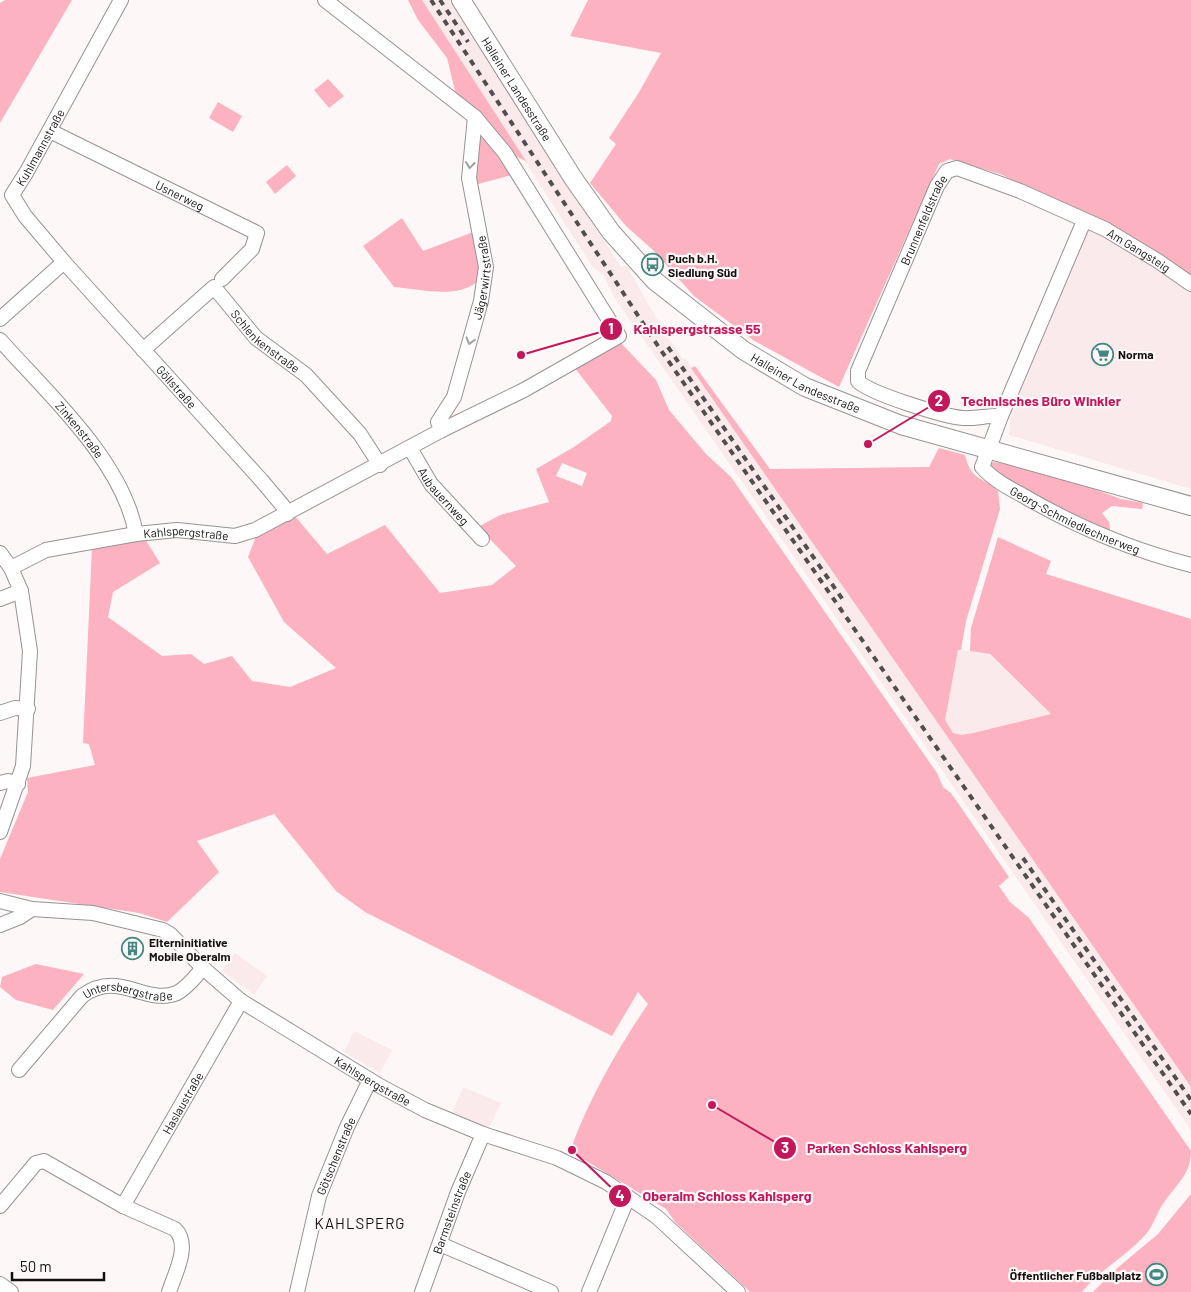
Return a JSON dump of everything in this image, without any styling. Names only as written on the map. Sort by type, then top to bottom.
[{"type":"main road","name":"Halleiner Landesstraße","points":[[461,0],[581,191],[611,232],[655,281],[742,350],[805,387],[901,425],[1191,506]]},
{"type":"street","name":"Kuhlmannstraße","points":[[64,262],[6,195],[50,131],[121,0]]},
{"type":"street","points":[[325,0],[474,117]]},
{"type":"street","name":"Kahlspergstraße","points":[[11,568],[46,550],[136,534],[177,530],[235,536],[255,530],[380,465],[442,430],[524,390],[620,336],[506,153],[474,117]]},
{"type":"street","name":"Jägerwirtstraße","points":[[442,430],[438,422],[454,397],[481,301],[486,267],[468,178],[474,117]]},
{"type":"street","name":"Usnerweg","points":[[50,131],[257,234],[252,249],[222,279]]},
{"type":"street","name":"Brunnenfeldstraße","points":[[1001,416],[963,418],[929,410],[861,384],[858,371],[937,186],[947,171],[957,168],[1020,191],[1084,221]]},
{"type":"street","points":[[988,450],[1084,221]]},
{"type":"street","name":"Am Gangsteig","points":[[1084,221],[1105,229],[1132,244],[1191,284]]},
{"type":"street","points":[[0,320],[64,262]]},
{"type":"street","name":"Göllstraße","points":[[64,262],[272,493],[286,514]]},
{"type":"street","name":"Schlenkenstraße","points":[[143,350],[214,288],[256,338],[306,376],[360,434],[380,465]]},
{"type":"street","name":"Zinkenstraße","points":[[0,340],[107,462],[134,522],[136,534]]},
{"type":"street","name":"Aubauernweg","points":[[410,448],[431,484],[482,539]]},
{"type":"street","name":"Georg-Schmiedlechnerweg","points":[[988,450],[982,467],[1034,502],[1114,540],[1191,566]]},
{"type":"street","points":[[0,553],[11,568],[22,591],[30,651],[28,709],[23,766],[0,832]]},
{"type":"street","points":[[0,599],[22,591]]},
{"type":"street","points":[[0,713],[15,708],[28,709]]},
{"type":"street","points":[[0,783],[8,781],[18,784]]},
{"type":"street","name":"Kahlspergstraße","points":[[0,901],[32,909],[93,913],[163,930],[172,935],[203,968],[242,1001],[370,1080],[425,1110],[482,1134],[557,1158],[606,1182],[657,1217],[738,1292]]},
{"type":"street","points":[[0,925],[20,917],[32,909]]},
{"type":"street","name":"Untersbergstraße","points":[[19,1070],[82,996],[94,987],[113,984],[160,995],[177,993],[203,968]]},
{"type":"street","name":"Haslaustraße","points":[[123,1206],[242,1001]]},
{"type":"street","name":"Götschenstraße","points":[[297,1292],[319,1196],[346,1127],[370,1080]]},
{"type":"street","name":"Barmsteinstraße","points":[[422,1292],[482,1134]]},
{"type":"street","points":[[0,1206],[36,1163],[44,1161],[123,1206],[175,1229],[180,1234],[183,1248],[169,1292]]},
{"type":"street","points":[[589,1292],[628,1197]]},
{"type":"street","points":[[440,1244],[551,1292]]},
{"type":"street","points":[[0,1284],[11,1292]]},
{"type":"shaded area","points":[[5,0],[72,0],[0,123],[0,3]]},
{"type":"shaded area","points":[[408,0],[422,0],[526,161],[515,156],[499,134],[490,140],[512,175],[471,186],[469,120],[456,95],[447,58],[418,20]]},
{"type":"shaded area","points":[[422,0],[450,0],[621,267],[626,265],[665,333],[682,358],[686,359],[1191,1087],[1191,1130],[614,297],[604,276],[592,266]]},
{"type":"shaded area","points":[[588,0],[1191,0],[1191,279],[1048,198],[1000,174],[950,159],[939,164],[839,387],[753,340],[694,296],[653,250],[626,226],[590,183],[616,144],[609,138],[638,94],[661,53],[570,36]]},
{"type":"shaded area","points":[[328,79],[344,96],[329,108],[314,90]]},
{"type":"shaded area","points":[[218,102],[242,116],[233,132],[209,118]]},
{"type":"shaded area","points":[[287,165],[296,176],[275,194],[266,182]]},
{"type":"shaded area","points":[[402,218],[423,251],[476,231],[481,260],[477,282],[468,287],[448,292],[394,287],[363,246]]},
{"type":"shaded area","points":[[1091,227],[1191,289],[1191,489],[1009,435],[1011,410],[1087,229]]},
{"type":"shaded area","points":[[619,341],[656,380],[669,410],[706,454],[731,477],[937,773],[943,787],[951,793],[1009,877],[999,886],[1010,902],[1029,918],[1191,1151],[1189,1166],[1186,1172],[1162,1205],[1149,1230],[1139,1242],[1097,1276],[1082,1292],[750,1292],[675,1222],[666,1209],[573,1153],[571,1148],[605,1073],[648,1004],[638,992],[612,1036],[365,912],[336,891],[274,814],[197,841],[219,872],[167,922],[139,913],[0,892],[0,859],[28,792],[27,778],[95,765],[89,744],[83,743],[92,548],[145,539],[160,563],[113,592],[108,617],[162,656],[191,654],[204,664],[232,656],[252,681],[290,687],[336,668],[284,622],[248,557],[257,534],[294,515],[327,554],[385,525],[440,593],[492,585],[516,566],[478,527],[500,515],[549,502],[536,469],[574,447],[611,421],[612,416],[574,367]],"holes":[[[562,463],[587,473],[582,486],[556,476]]]},
{"type":"shaded area","points":[[695,366],[770,469],[929,467],[939,448],[965,455],[967,463],[974,474],[998,491],[1000,509],[966,621],[961,650],[958,650],[945,720],[953,733],[961,735],[973,733],[1051,714],[990,654],[970,651],[971,628],[998,537],[1051,561],[1046,574],[1191,619],[1191,1087],[691,368]]},
{"type":"shaded area","points":[[993,462],[1040,469],[1121,499],[1143,503],[1142,509],[1112,506],[1102,513],[1109,522],[1110,530],[1106,532],[1061,511],[1032,494],[990,466]]},
{"type":"shaded area","points":[[958,650],[989,654],[1051,714],[973,733],[961,735],[953,733],[945,720]]},
{"type":"shaded area","points":[[235,953],[267,976],[254,995],[222,971]]},
{"type":"shaded area","points":[[36,964],[84,974],[53,1010],[16,1000],[0,987],[2,977]]},
{"type":"shaded area","points":[[354,1031],[392,1050],[380,1073],[344,1052]]},
{"type":"shaded area","points":[[463,1087],[501,1103],[489,1128],[452,1113]]},
{"type":"shaded area","name":"Öffentlicher Fußballplatz","points":[[1191,1194],[1191,1292],[1093,1292],[1115,1270],[1158,1234]]},
{"type":"railway","points":[[431,0],[658,346],[1191,1114]]},
{"type":"railway","points":[[440,0],[468,42]]},
{"type":"railway","points":[[668,347],[843,600]]},
{"type":"railway","points":[[1023,858],[1191,1100]]},
{"type":"place","name":"Puch b.H. Siedlung Süd","points":[[652,265]]},
{"type":"place","name":"Norma","points":[[1102,354]]},
{"type":"place","name":"Kahlspergstrasse 55","points":[[521,355]]},
{"type":"place","name":"Technisches Büro Winkler","points":[[868,444]]},
{"type":"place","name":"Elterninitiative Mobile Oberalm","points":[[133,949]]},
{"type":"place","name":"Parken Schloss Kahlsperg","points":[[712,1105]]},
{"type":"place","name":"Oberalm Schloss Kahlsperg","points":[[572,1150]]},
{"type":"place","name":"Öffentlicher Fußballplatz","points":[[1157,1275]]},
{"type":"district","name":"KAHLSPERG","points":[[360,1223]]}]
